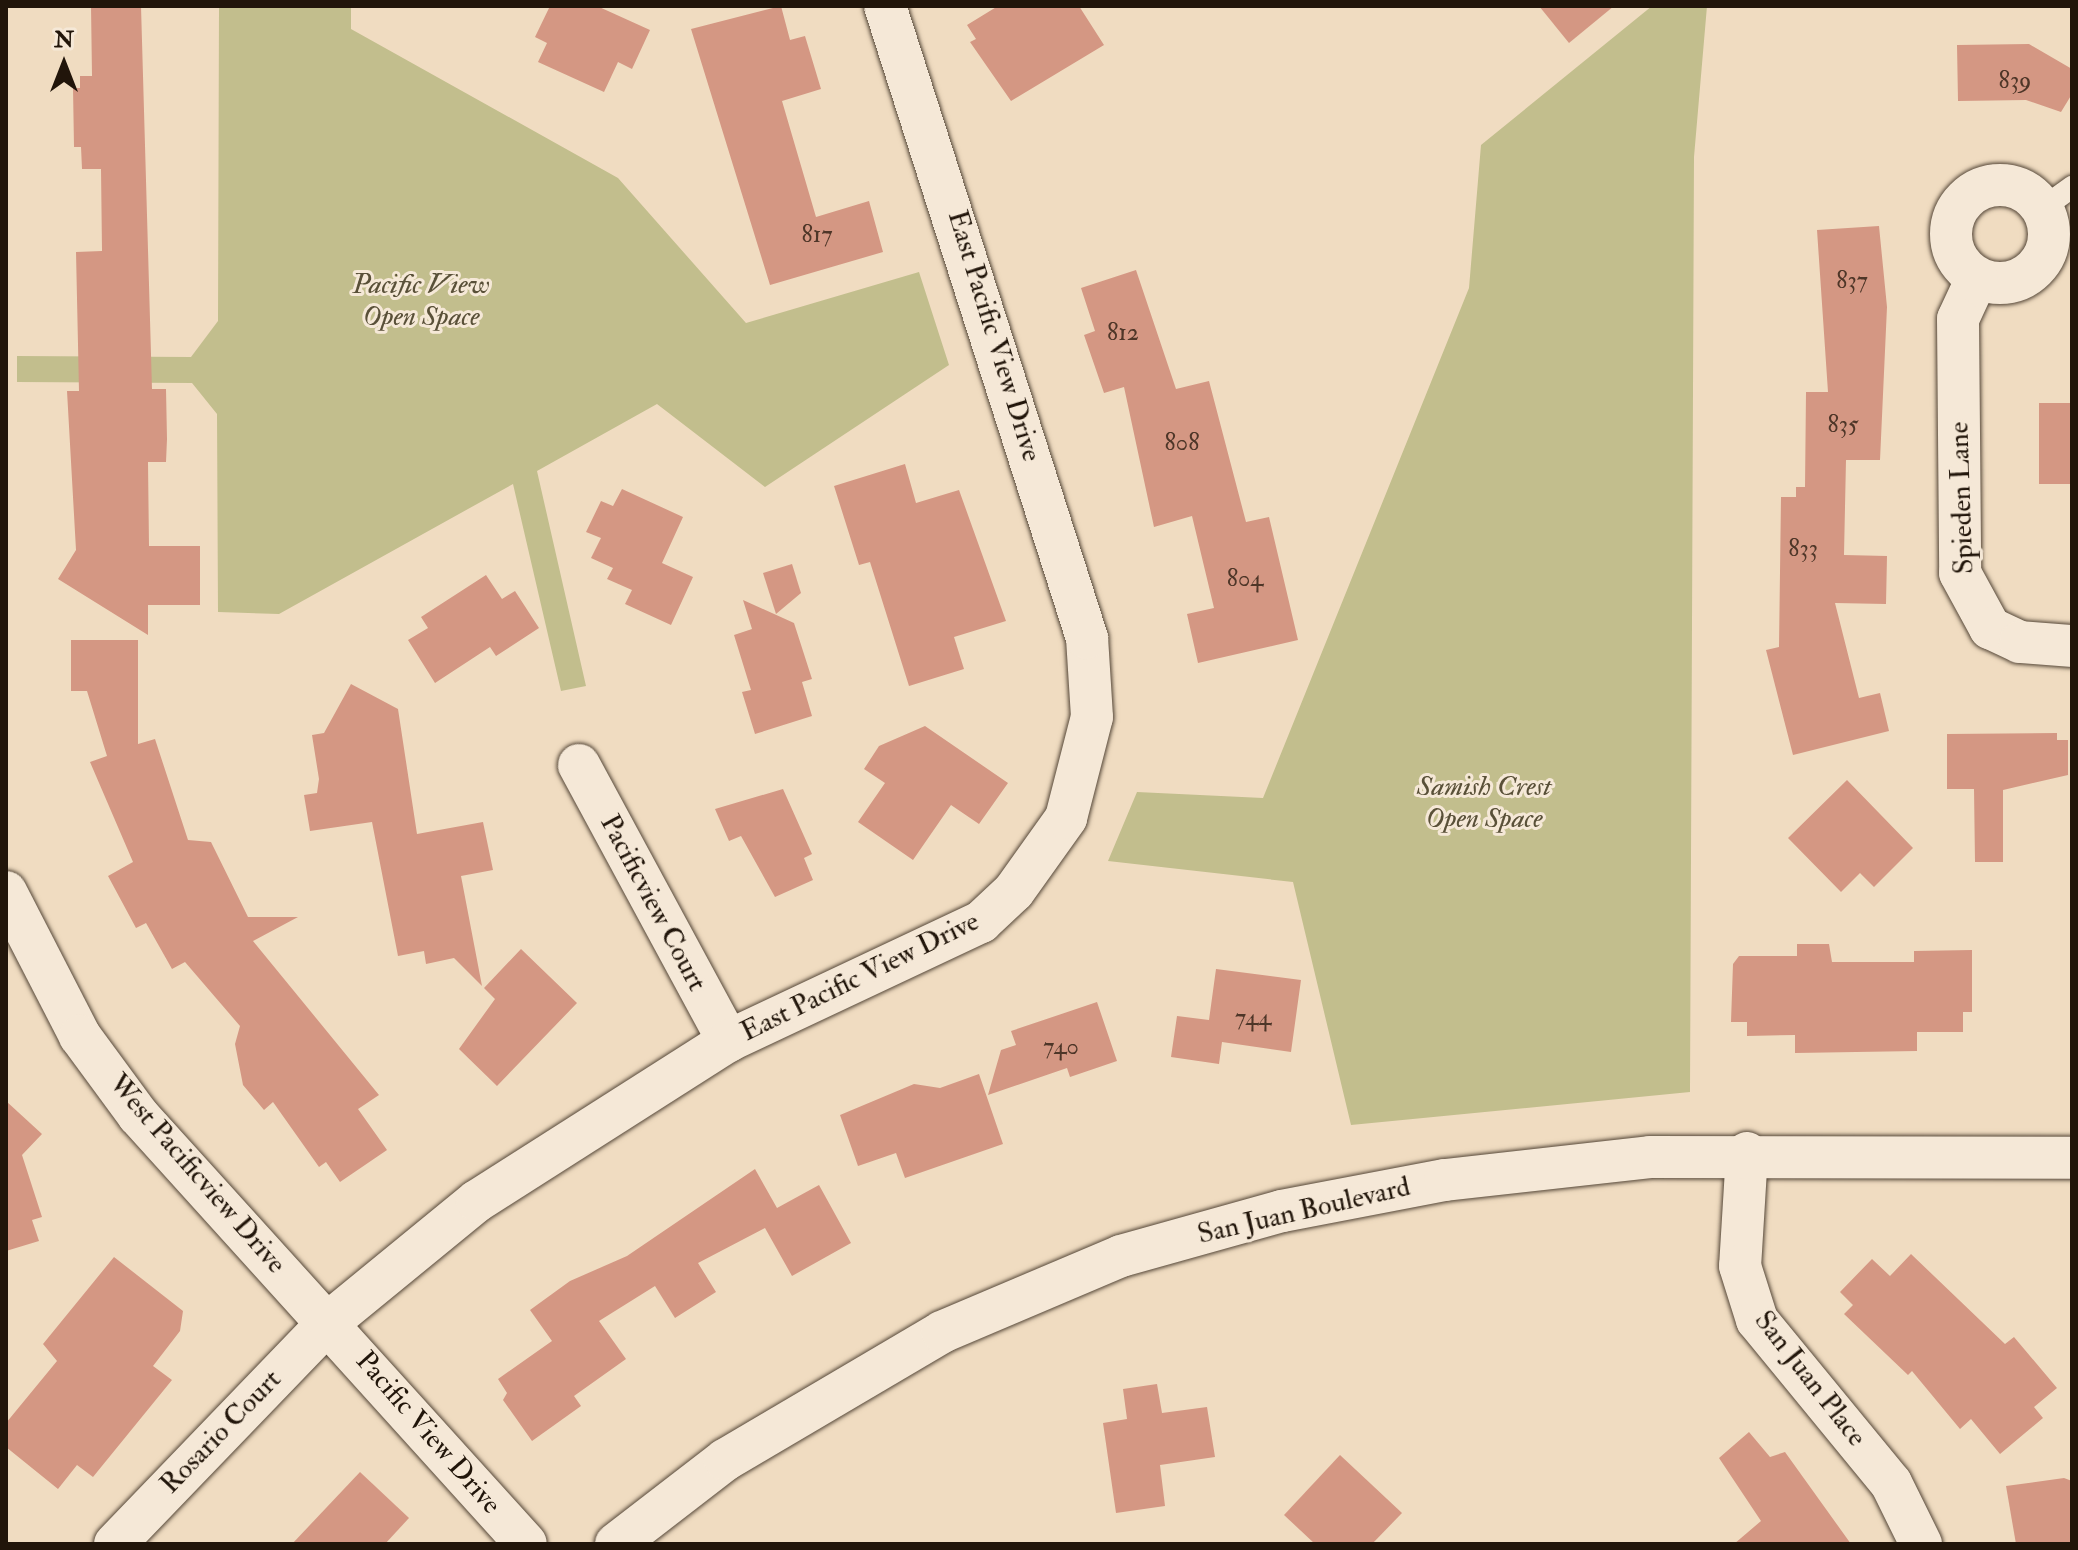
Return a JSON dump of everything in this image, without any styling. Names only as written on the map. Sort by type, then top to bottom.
[{"type":"street","name":"East Pacific View Drive","points":[[329,1322],[477,1201],[728,1041],[981,922],[1014,891],[1066,818],[1092,717],[1093,672],[1078,606],[885,6]]},
{"type":"street","points":[[2001,184],[2057,198],[2050,235],[2034,270],[1999,284],[1977,278],[1954,252],[1950,233],[1966,198],[2001,184]]},
{"type":"street","name":"Spieden Lane","points":[[1977,278],[1958,319],[1960,573],[1990,628],[2020,642],[2072,646]]},
{"type":"street","name":"Pacificview Court","points":[[579,765],[728,1041]]},
{"type":"street","name":"West Pacificview Drive","points":[[6,892],[80,1036],[138,1115],[329,1322]]},
{"type":"street","name":"San Juan Boulevard","points":[[616,1544],[828,1394],[942,1332],[1121,1256],[1282,1211],[1445,1180],[1747,1153],[2072,1158]]},
{"type":"street","name":"San Juan Place","points":[[1747,1153],[1740,1266],[1757,1320],[1891,1483],[1921,1544]]},
{"type":"street","name":"Rosario Court","points":[[115,1544],[329,1322]]},
{"type":"street","name":"Pacific View Drive","points":[[329,1322],[526,1544]]},
{"type":"green space","name":"Pacific View Open Space","points":[[219,6],[351,6],[351,29],[618,178],[746,323],[919,272],[949,365],[765,487],[657,404],[537,471],[586,686],[561,691],[513,484],[279,614],[218,612],[217,414],[192,383],[17,382],[17,356],[191,357],[218,321]]},
{"type":"green space","name":"Samish Crest Open Space","points":[[1652,6],[1707,6],[1694,157],[1690,1092],[1351,1125],[1293,882],[1108,861],[1137,792],[1263,798],[1469,288],[1481,145]]},
{"type":"building","points":[[91,6],[141,6],[152,389],[166,389],[167,439],[166,462],[148,462],[149,546],[200,546],[200,605],[148,605],[148,635],[58,579],[76,550],[67,391],[79,391],[76,252],[102,251],[101,169],[82,169],[81,147],[74,147],[73,88],[80,88],[80,76],[92,76]]},
{"type":"building","points":[[550,6],[597,6],[650,30],[632,69],[618,62],[604,92],[538,62],[547,43],[535,37]]},
{"type":"building","points":[[781,6],[790,40],[805,36],[821,89],[782,101],[816,217],[869,201],[883,252],[770,285],[691,29]]},
{"type":"building","points":[[998,6],[1079,6],[1104,45],[1011,101],[970,42],[976,39],[967,25]]},
{"type":"building","points":[[1539,6],[1614,6],[1569,43]]},
{"type":"building","points":[[2029,44],[2072,69],[2072,94],[2061,112],[2026,100],[1958,101],[1957,45]]},
{"type":"building","points":[[1879,226],[1887,307],[1880,460],[1846,460],[1844,555],[1887,556],[1886,604],[1835,603],[1859,698],[1880,693],[1889,731],[1793,755],[1766,650],[1779,647],[1781,497],[1796,497],[1796,487],[1805,487],[1806,392],[1828,392],[1817,230]]},
{"type":"building","points":[[1136,270],[1176,389],[1209,381],[1246,522],[1269,517],[1298,640],[1198,663],[1187,614],[1214,608],[1192,516],[1154,527],[1124,387],[1104,393],[1084,335],[1095,331],[1081,288]]},
{"type":"building","points":[[2039,403],[2072,403],[2072,484],[2039,484]]},
{"type":"building","points":[[905,464],[916,503],[959,490],[1006,621],[954,637],[964,669],[909,686],[870,562],[859,565],[834,486]]},
{"type":"building","points":[[622,489],[683,517],[662,563],[693,577],[671,625],[625,604],[632,590],[607,579],[613,568],[591,558],[601,538],[586,532],[601,501],[613,506]]},
{"type":"building","points":[[792,564],[801,593],[776,614],[763,573]]},
{"type":"building","points":[[486,575],[502,599],[515,591],[539,628],[496,656],[490,647],[435,683],[408,640],[428,628],[421,617]]},
{"type":"building","points":[[743,600],[794,623],[812,679],[802,682],[812,716],[755,734],[742,692],[751,690],[734,635],[752,629]]},
{"type":"building","points":[[71,640],[138,640],[138,744],[155,739],[188,840],[211,842],[248,917],[298,917],[253,941],[379,1095],[358,1109],[387,1150],[340,1182],[326,1162],[319,1167],[273,1102],[264,1110],[243,1085],[235,1044],[240,1026],[185,962],[172,969],[146,923],[136,928],[108,876],[133,862],[90,762],[107,756],[87,691],[71,691]]},
{"type":"building","points":[[351,684],[398,709],[417,834],[483,822],[493,870],[461,876],[482,986],[454,958],[426,964],[424,951],[398,956],[372,822],[310,831],[304,795],[317,793],[319,779],[312,735],[324,733]]},
{"type":"building","points":[[925,726],[1008,783],[979,824],[951,805],[913,860],[858,822],[885,783],[864,769],[879,746]]},
{"type":"building","points":[[2057,733],[2057,740],[2068,740],[2068,775],[2003,790],[2003,862],[1975,862],[1974,789],[1947,789],[1947,734]]},
{"type":"building","points":[[1847,780],[1913,848],[1874,887],[1860,873],[1841,892],[1788,838]]},
{"type":"building","points":[[783,789],[812,854],[804,858],[813,880],[775,897],[741,836],[729,841],[715,809]]},
{"type":"building","points":[[1797,944],[1829,944],[1832,962],[1914,962],[1914,951],[1972,950],[1972,1012],[1963,1012],[1963,1032],[1917,1032],[1917,1051],[1795,1053],[1795,1035],[1747,1036],[1747,1022],[1731,1022],[1733,964],[1739,956],[1797,956]]},
{"type":"building","points":[[521,949],[577,1003],[497,1086],[459,1049],[495,999],[484,988]]},
{"type":"building","points":[[1216,969],[1301,980],[1291,1052],[1222,1042],[1219,1064],[1171,1057],[1177,1016],[1209,1020]]},
{"type":"building","points":[[1097,1002],[1117,1061],[1070,1077],[1067,1068],[988,1095],[1001,1050],[1016,1045],[1011,1031]]},
{"type":"building","points":[[979,1074],[1003,1144],[905,1178],[896,1153],[858,1166],[840,1115],[914,1084],[940,1088]]},
{"type":"building","points":[[6,1101],[42,1134],[22,1155],[42,1217],[32,1220],[39,1241],[6,1251]]},
{"type":"building","points":[[755,1169],[777,1208],[819,1185],[851,1243],[792,1276],[765,1228],[698,1263],[716,1292],[675,1318],[655,1286],[599,1321],[626,1359],[574,1396],[581,1406],[532,1441],[503,1400],[507,1393],[498,1379],[552,1341],[530,1310],[570,1281],[627,1256]]},
{"type":"building","points":[[1911,1254],[2005,1344],[2014,1337],[2057,1388],[2034,1407],[2043,1418],[2000,1454],[1971,1419],[1960,1429],[1912,1371],[1908,1375],[1844,1314],[1853,1305],[1840,1292],[1872,1259],[1890,1276]]},
{"type":"building","points":[[114,1257],[183,1311],[180,1331],[153,1366],[172,1380],[93,1477],[77,1465],[58,1489],[6,1447],[6,1423],[57,1361],[43,1344]]},
{"type":"building","points":[[1157,1384],[1162,1413],[1207,1407],[1215,1457],[1160,1465],[1165,1506],[1116,1513],[1103,1423],[1127,1419],[1123,1389]]},
{"type":"building","points":[[1749,1432],[1770,1457],[1785,1452],[1851,1544],[1734,1544],[1761,1521],[1719,1458]]},
{"type":"building","points":[[1340,1455],[1402,1513],[1372,1544],[1315,1544],[1284,1515]]},
{"type":"building","points":[[360,1472],[409,1518],[385,1544],[292,1544]]},
{"type":"building","points":[[2064,1478],[2072,1481],[2072,1544],[2016,1544],[2006,1486]]}]
